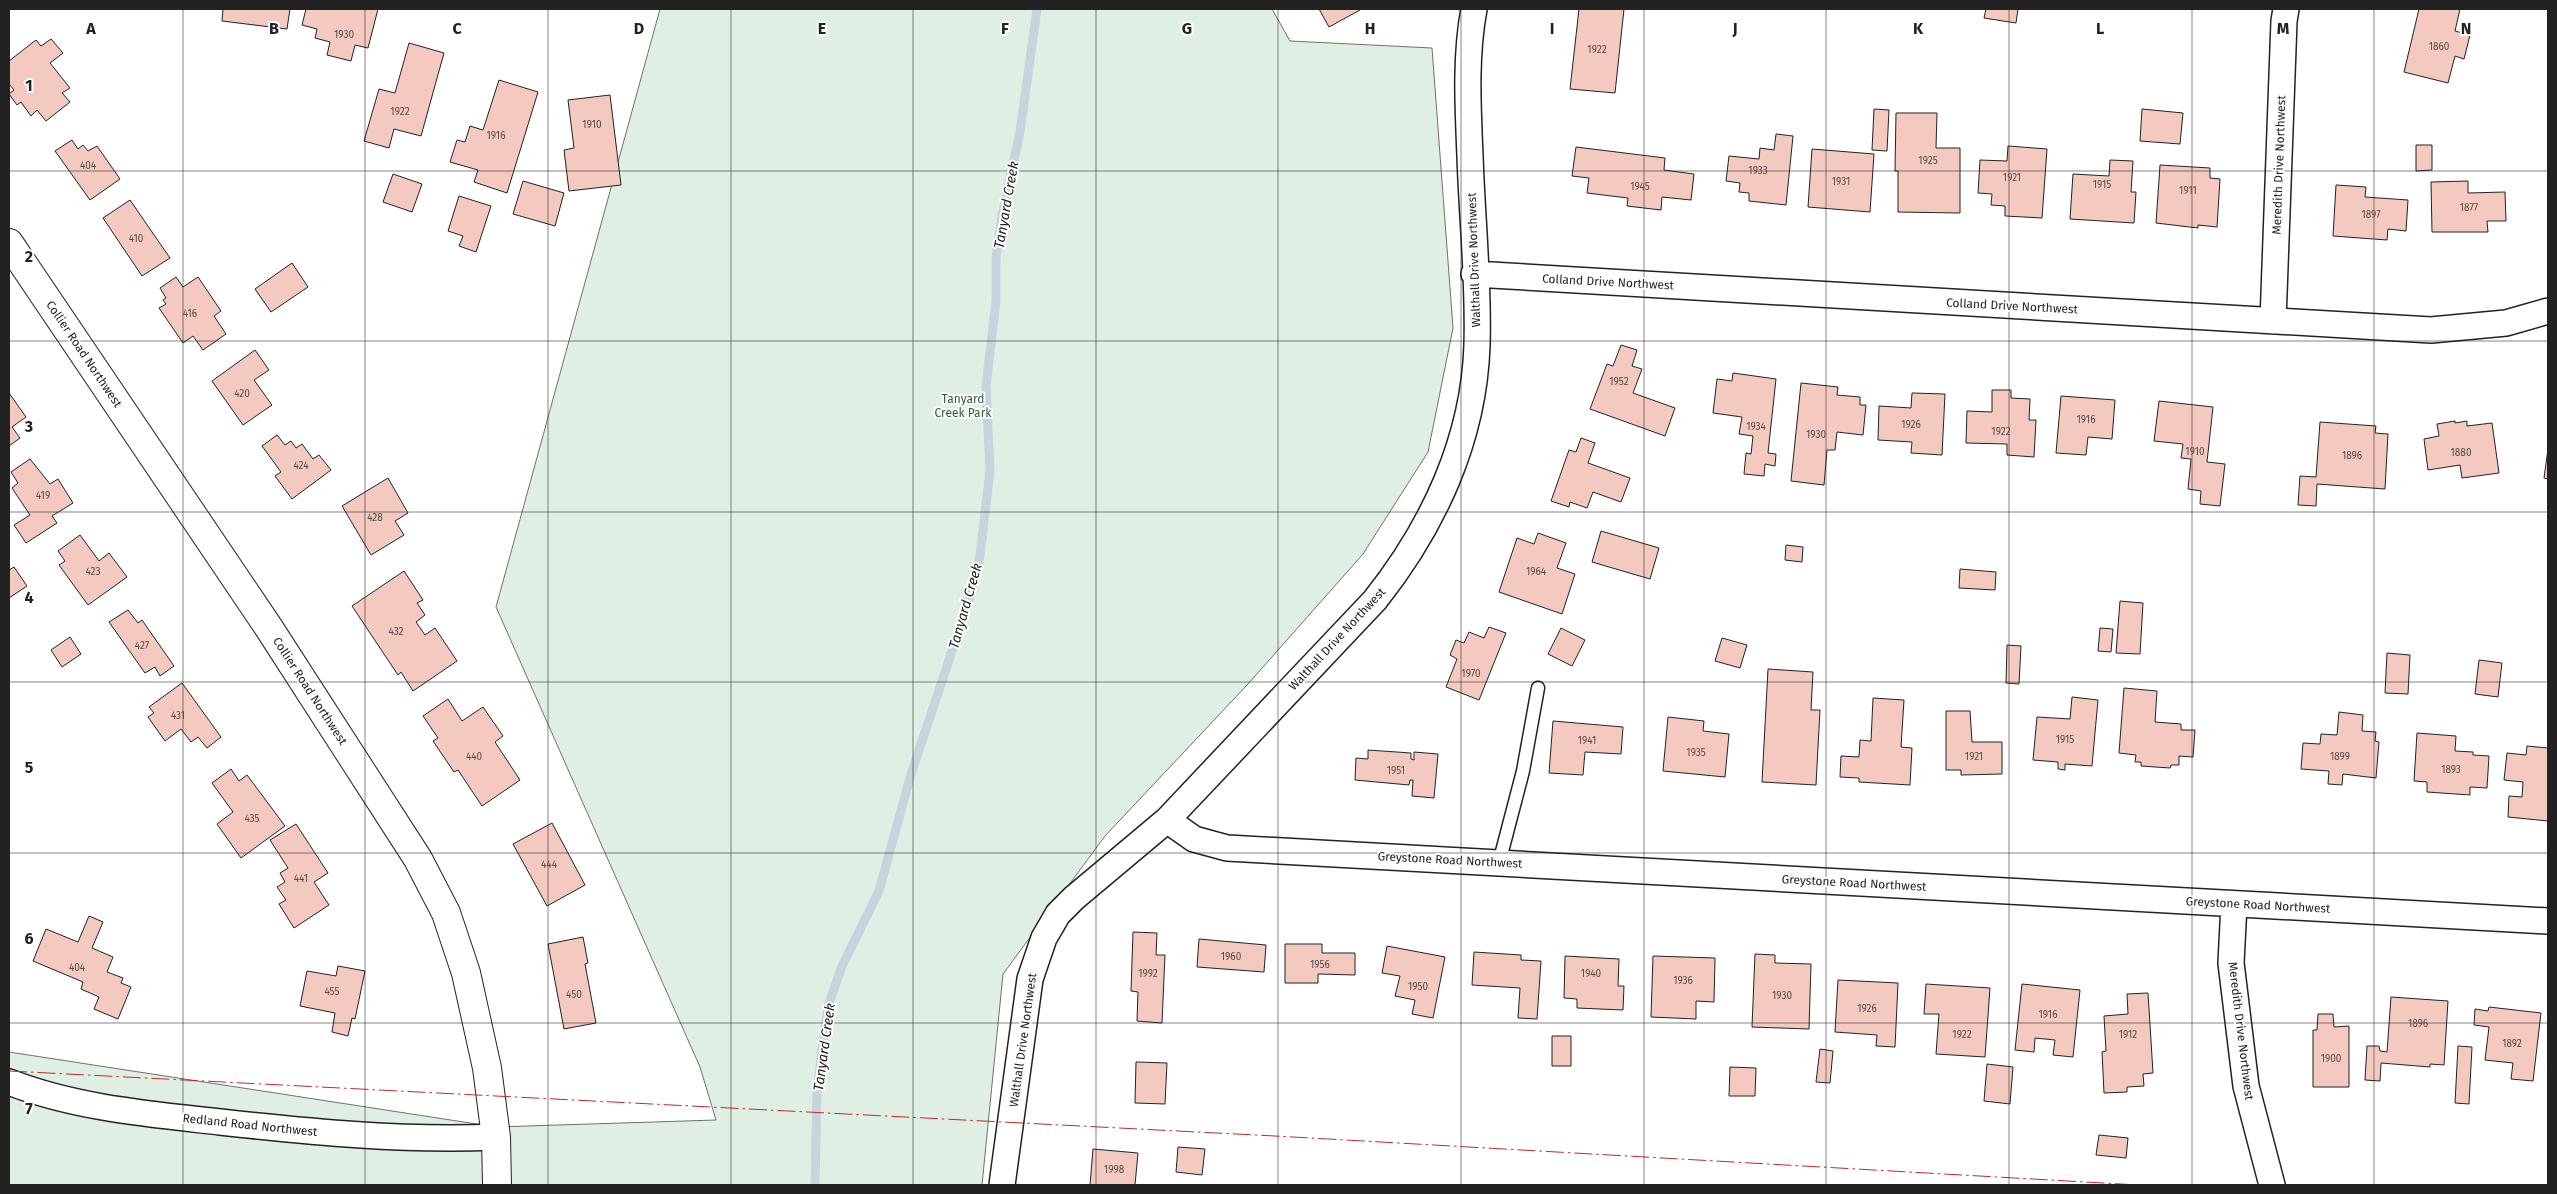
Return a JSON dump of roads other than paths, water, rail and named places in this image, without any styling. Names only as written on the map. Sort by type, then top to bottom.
[{"type":"street","name":"Walthall Drive Northwest","points":[[1002,1185],[1030,978],[1044,938],[1058,914],[1074,898],[1167,820],[1375,600],[1401,568],[1424,532],[1453,469],[1469,408],[1477,346],[1467,77],[1474,9]]},
{"type":"street","name":"Meredith Drive Northwest","points":[[2273,321],[2286,9]]},
{"type":"street","name":"Collier Road Northwest","points":[[9,243],[269,628],[418,859],[446,913],[466,973],[487,1068],[496,1137],[497,1185]]},
{"type":"street","name":"Colland Drive Northwest","points":[[1474,274],[2431,330],[2506,323],[2548,311]]},
{"type":"street","name":"Greystone Road Northwest","points":[[1167,820],[1194,839],[1227,848],[2548,921]]},
{"type":"street","name":"Meredith Drive Northwest","points":[[2234,904],[2231,964],[2246,1086],[2272,1185]]},
{"type":"street","name":"Redland Road Northwest","points":[[9,1082],[27,1089],[128,1112],[329,1134],[437,1139],[496,1137]]},
{"type":"lane","points":[[1499,863],[1523,771],[1538,688]]},
{"type":"waterway","name":"Tanyard Creek","points":[[815,1185],[817,1090],[828,1006],[842,966],[879,891],[911,774],[970,597],[980,555],[990,471],[986,386],[996,301],[996,258],[1002,216],[1020,132],[1037,9]]},
{"type":"park label","name":"Tanyard Creek Park","points":[[963,406]]}]
